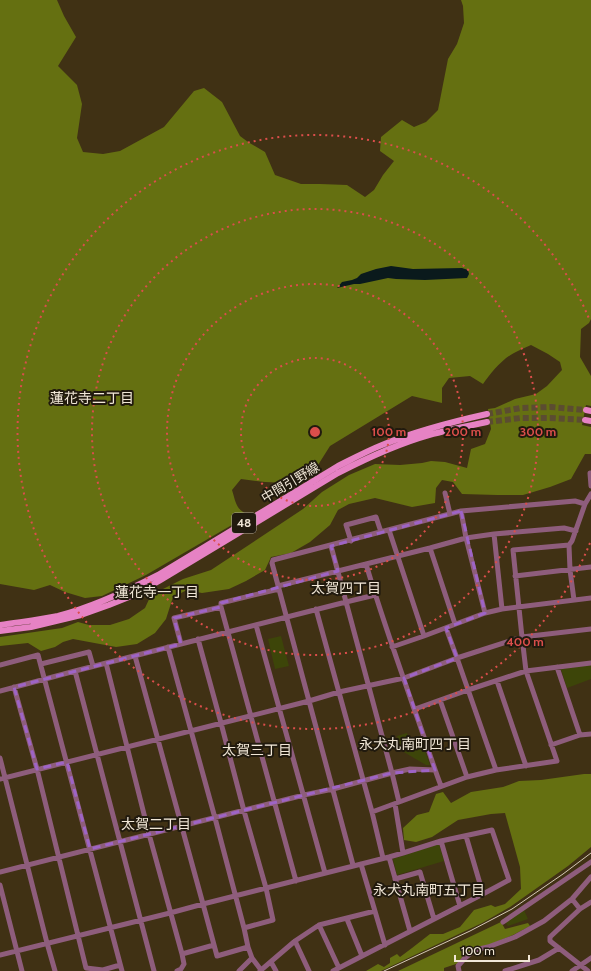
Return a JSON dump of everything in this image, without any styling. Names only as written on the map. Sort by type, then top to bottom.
[{"type":"main road","name":"中間引野線","points":[[0,625],[56,616],[109,599],[158,575],[338,466],[361,454],[428,428],[486,414]]},
{"type":"main road","name":"中間引野線","points":[[0,631],[31,628],[56,622],[81,615],[134,595],[338,473],[361,461],[428,435],[487,422]]},
{"type":"street","points":[[590,473],[591,486]]},
{"type":"street","points":[[445,494],[450,514]]},
{"type":"street","points":[[574,600],[570,570],[569,544],[572,541],[585,504],[591,494]]},
{"type":"street","points":[[354,866],[286,617],[272,563],[273,560],[351,541],[461,511],[575,501],[585,504]]},
{"type":"street","points":[[461,511],[466,538],[485,613]]},
{"type":"street","points":[[351,541],[346,525],[376,517],[381,532]]},
{"type":"street","points":[[181,644],[174,618],[220,607],[221,603],[466,538],[564,528],[576,531]]},
{"type":"street","points":[[389,530],[424,636]]},
{"type":"street","points":[[494,534],[502,609]]},
{"type":"street","points":[[372,812],[467,777],[496,770],[557,761],[526,671],[513,550],[569,544]]},
{"type":"street","points":[[331,546],[392,773],[403,854]]},
{"type":"street","points":[[430,548],[455,624]]},
{"type":"street","points":[[366,564],[392,647],[441,786]]},
{"type":"street","points":[[515,576],[591,567]]},
{"type":"street","points":[[0,691],[45,678],[375,595]]},
{"type":"street","points":[[392,647],[485,613],[518,606],[591,598]]},
{"type":"street","points":[[220,607],[296,881]]},
{"type":"street","points":[[316,609],[372,812],[386,858],[395,879],[410,931]]},
{"type":"street","points":[[256,625],[304,795],[324,873]]},
{"type":"street","points":[[446,628],[496,770]]},
{"type":"street","points":[[3,778],[192,731],[339,692],[404,678],[457,658],[522,637],[591,629]]},
{"type":"street","points":[[198,640],[222,723],[244,811],[266,888],[273,920],[244,928]]},
{"type":"street","points":[[168,647],[192,731],[248,947],[252,958],[260,970],[295,941],[318,925],[375,911]]},
{"type":"street","points":[[41,664],[89,652],[93,666]]},
{"type":"street","points":[[0,665],[38,655],[122,971]]},
{"type":"street","points":[[135,656],[217,956],[248,947]]},
{"type":"street","points":[[106,663],[149,834],[182,954],[184,964],[181,969],[177,971]]},
{"type":"street","points":[[415,709],[526,671],[591,663]]},
{"type":"street","points":[[557,667],[580,735]]},
{"type":"street","points":[[75,671],[154,971]]},
{"type":"street","points":[[497,681],[526,766]]},
{"type":"street","points":[[14,687],[37,769],[86,968],[103,970],[120,964]]},
{"type":"street","points":[[440,700],[467,777]]},
{"type":"street","points":[[551,745],[580,735],[591,734]]},
{"type":"street","points":[[0,758],[3,778],[27,865],[46,943],[55,971]]},
{"type":"street","points":[[0,872],[392,773],[410,770],[435,770]]},
{"type":"street","points":[[0,955],[403,854],[441,841],[492,830],[508,880],[333,971]]},
{"type":"street","points":[[466,836],[483,894]]},
{"type":"street","points":[[441,841],[460,906]]},
{"type":"street","points":[[503,922],[591,862]]},
{"type":"street","points":[[361,864],[385,945]]},
{"type":"street","points":[[395,879],[420,872],[434,919]]},
{"type":"street","points":[[459,971],[458,966],[464,958],[475,950],[515,937],[544,921],[572,899],[591,877]]},
{"type":"street","points":[[0,885],[22,971]]},
{"type":"street","points":[[572,899],[580,910]]},
{"type":"street","points":[[588,971],[550,941],[550,937],[591,902]]},
{"type":"street","points":[[347,918],[362,956]]},
{"type":"street","points":[[318,925],[339,968]]},
{"type":"street","points":[[295,941],[309,971]]},
{"type":"street","points":[[182,954],[214,945]]},
{"type":"street","points":[[505,971],[539,960],[560,948]]},
{"type":"street","points":[[239,971],[252,958]]},
{"type":"street","points":[[572,971],[591,958]]},
{"type":"street","points":[[271,962],[276,971]]},
{"type":"highlighted area","points":[[461,511],[485,613],[446,628],[457,658],[404,678],[435,770],[392,773],[90,849],[67,762],[37,769],[14,687],[181,644],[174,618],[221,607],[221,603],[338,571],[331,546]]},
{"type":"green space","points":[[0,0],[57,0],[76,37],[58,66],[77,85],[82,104],[77,138],[83,152],[103,154],[120,151],[164,127],[194,91],[204,88],[222,102],[240,136],[265,152],[275,175],[301,184],[347,185],[365,197],[374,190],[394,161],[380,151],[381,137],[402,120],[414,127],[426,122],[438,110],[448,59],[457,44],[464,23],[463,6],[461,0],[591,0],[591,319],[589,323],[581,329],[580,357],[591,376],[591,406],[586,405],[582,425],[591,427],[591,454],[585,454],[571,479],[523,495],[462,494],[453,482],[442,480],[436,488],[435,503],[412,507],[375,498],[349,504],[338,510],[330,525],[310,542],[291,553],[271,557],[265,570],[246,581],[229,589],[202,593],[187,590],[173,597],[166,619],[155,633],[137,644],[116,647],[73,639],[41,651],[28,643],[0,646],[0,637],[62,628],[78,622],[89,625],[110,625],[129,619],[145,608],[151,595],[183,579],[211,570],[303,509],[322,492],[349,475],[375,464],[400,465],[431,461],[445,462],[467,468],[471,449],[485,444],[491,429],[488,409],[495,408],[515,399],[536,394],[547,386],[562,370],[560,362],[531,345],[505,359],[483,384],[470,376],[449,378],[442,388],[442,403],[412,396],[330,446],[318,465],[308,475],[289,483],[241,479],[232,490],[241,511],[249,515],[146,575],[102,596],[85,598],[65,592],[50,585],[34,590],[0,584]]},
{"type":"green space","points":[[281,636],[289,666],[275,669],[268,639]]},
{"type":"green space","points":[[591,665],[591,679],[567,688],[561,669]]},
{"type":"green space","points":[[407,733],[410,742],[421,739],[430,765],[426,765],[402,751],[397,736]]},
{"type":"green space","points":[[591,774],[591,847],[568,866],[510,907],[482,923],[381,971],[366,971],[378,964],[384,967],[390,963],[390,958],[397,954],[400,957],[430,934],[443,934],[460,927],[474,910],[491,905],[495,907],[505,904],[521,889],[520,867],[505,813],[458,820],[432,837],[416,842],[404,840],[403,828],[417,815],[429,812],[436,794],[443,792],[451,803],[471,792],[503,787],[519,781],[541,780]]},
{"type":"green space","points":[[439,844],[444,861],[397,875],[393,859]]},
{"type":"green space","points":[[524,910],[528,919],[508,926],[505,922]]},
{"type":"green space","points":[[501,922],[505,929],[528,923],[530,926],[489,945],[474,949],[459,963],[444,968],[444,971],[398,971]]},
{"type":"shaded area","points":[[391,266],[413,269],[462,268],[468,270],[469,274],[467,278],[425,280],[388,278],[337,288],[342,282],[357,278],[361,274]]},
{"type":"tunnel","points":[[487,414],[521,408],[551,407],[586,410]]},
{"type":"tunnel","points":[[487,422],[521,418],[585,420]]},
{"type":"tram line","points":[[384,971],[470,931],[512,909],[591,853]]},
{"type":"district","name":"蓮花寺二丁目","points":[[92,398]]},
{"type":"district","name":"太賀四丁目","points":[[346,588]]},
{"type":"district","name":"蓮花寺一丁目","points":[[157,592]]},
{"type":"district","name":"永犬丸南町四丁目","points":[[415,744]]},
{"type":"district","name":"太賀三丁目","points":[[257,750]]},
{"type":"district","name":"太賀二丁目","points":[[156,824]]},
{"type":"district","name":"永犬丸南町五丁目","points":[[429,890]]}]
